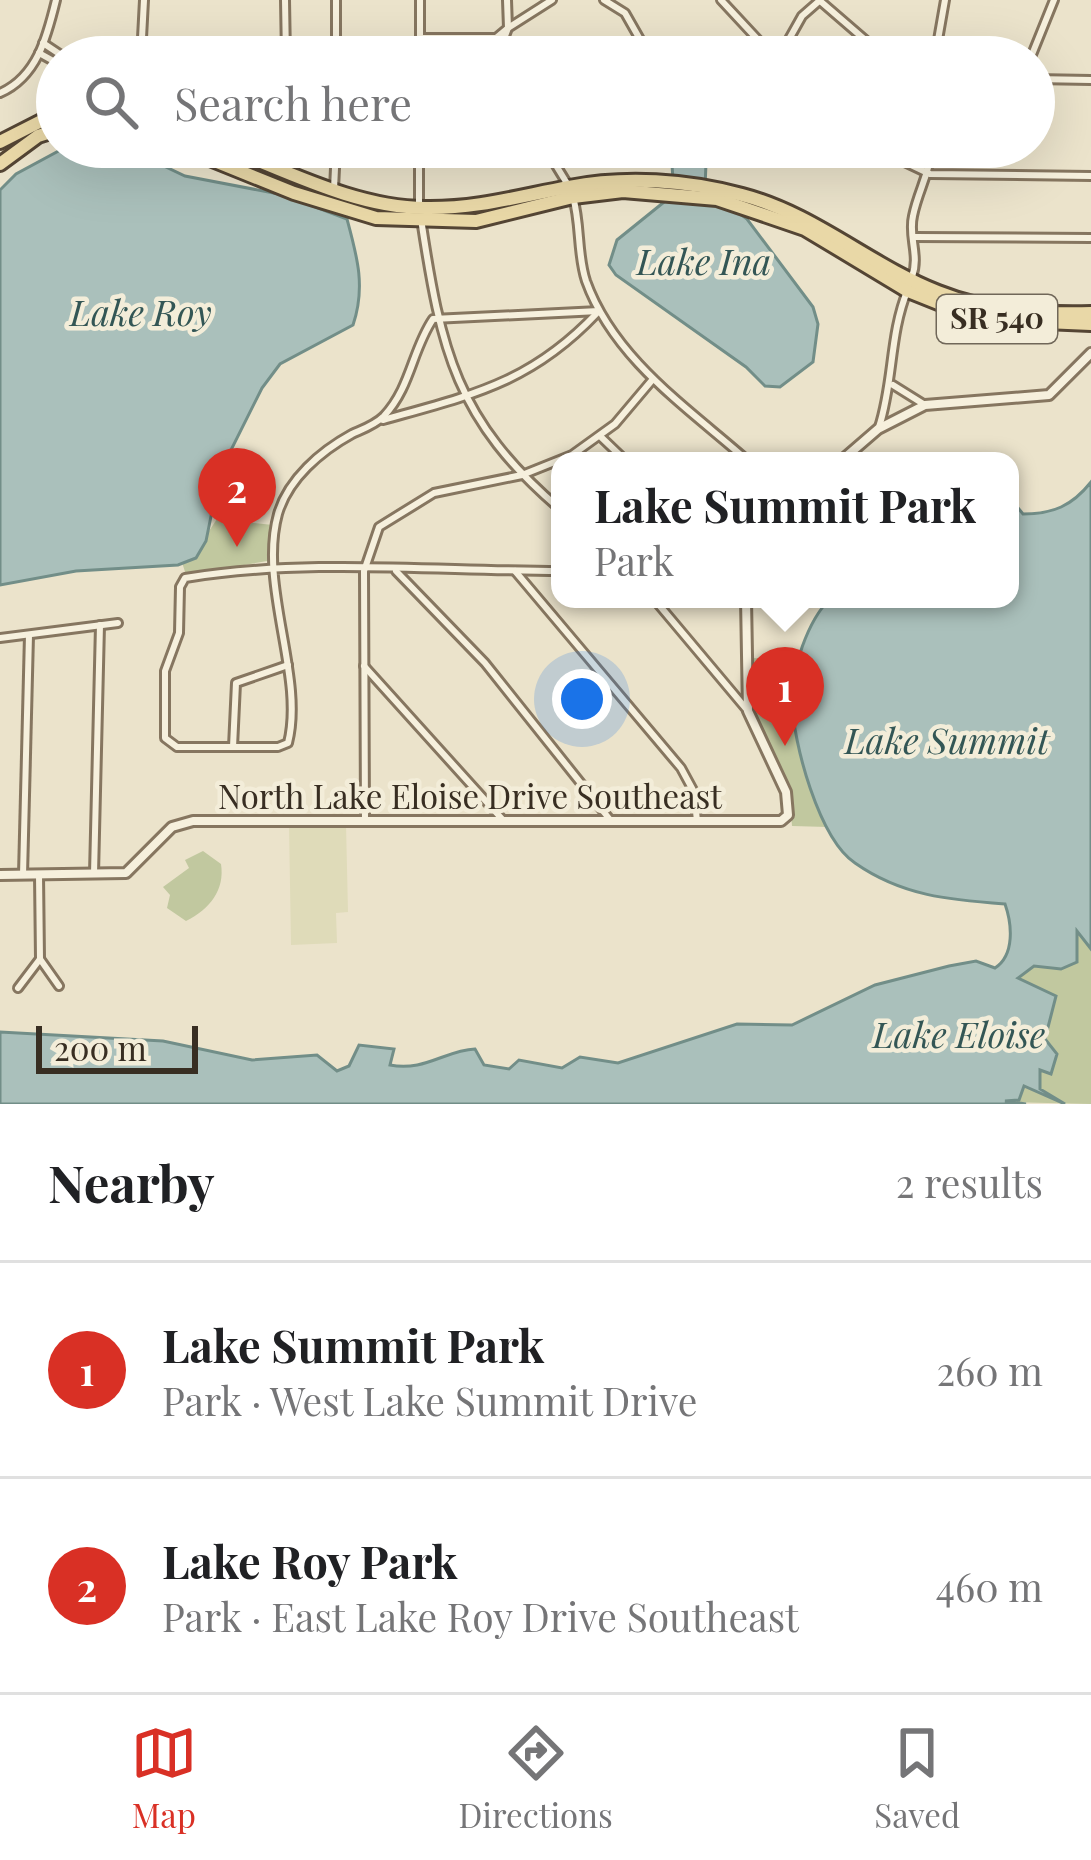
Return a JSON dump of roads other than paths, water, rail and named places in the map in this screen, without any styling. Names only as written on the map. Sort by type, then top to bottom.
[{"type":"main road","points":[[0,142],[36,124]]},
{"type":"main road","points":[[0,164],[36,137]]},
{"type":"main road","name":"SR 540","points":[[232,168],[345,211],[420,216],[571,192],[641,186],[715,189],[821,226],[910,285],[998,320],[1091,324]]},
{"type":"main road","name":"SR 540","points":[[279,168],[420,216]]},
{"type":"main road","points":[[294,193],[318,197],[334,189]]},
{"type":"main road","name":"SR 540","points":[[910,285],[1000,310],[1091,313]]},
{"type":"street","points":[[45,36],[56,0]]},
{"type":"street","points":[[143,36],[144,0]]},
{"type":"street","points":[[285,0],[286,36]]},
{"type":"street","points":[[336,0],[336,36]]},
{"type":"street","points":[[420,0],[420,36]]},
{"type":"street","points":[[505,36],[508,0]]},
{"type":"street","points":[[498,36],[552,0]]},
{"type":"street","points":[[604,0],[625,13],[638,36]]},
{"type":"street","points":[[722,0],[757,36]]},
{"type":"street","points":[[790,36],[820,0],[861,36]]},
{"type":"street","points":[[939,36],[945,0]]},
{"type":"street","points":[[1039,36],[1054,0]]},
{"type":"street","points":[[0,93],[25,77],[36,58]]},
{"type":"street","points":[[1055,79],[1091,80]]},
{"type":"street","points":[[334,189],[335,168]]},
{"type":"street","points":[[419,168],[420,216],[440,316],[463,397],[522,475],[551,501]]},
{"type":"street","points":[[558,168],[571,192],[583,268],[598,311],[653,380],[737,452]]},
{"type":"street","points":[[917,168],[930,174],[1091,176]]},
{"type":"street","points":[[878,429],[892,385],[894,332],[910,285],[912,219],[930,168]]},
{"type":"street","points":[[914,237],[1091,238]]},
{"type":"street","points":[[380,422],[404,390],[424,335],[440,316],[598,311]]},
{"type":"street","points":[[551,571],[277,569],[185,578],[180,587],[179,633],[164,675],[165,738],[177,747],[288,742],[288,665],[277,625],[277,569],[277,520],[291,487],[334,445],[380,422],[514,381],[541,365],[598,311]]},
{"type":"street","points":[[851,452],[878,429],[926,406],[1043,397],[1059,388],[1091,352]]},
{"type":"street","points":[[570,452],[601,437],[653,380]]},
{"type":"street","points":[[892,385],[926,406]]},
{"type":"street","points":[[601,437],[617,452]]},
{"type":"street","points":[[364,821],[364,571],[379,527],[408,505],[446,489],[522,475],[551,461]]},
{"type":"street","points":[[396,571],[485,663],[610,821]]},
{"type":"street","points":[[515,571],[681,767],[694,792],[698,821]]},
{"type":"street","points":[[662,608],[748,711]]},
{"type":"street","points":[[746,608],[748,711]]},
{"type":"street","points":[[0,638],[118,623]]},
{"type":"street","points":[[0,875],[94,875],[100,626]]},
{"type":"street","points":[[23,874],[29,635]]},
{"type":"street","points":[[233,747],[236,683],[288,665]]},
{"type":"street","points":[[364,666],[503,822]]},
{"type":"street","name":"North Lake Eloise Drive Southeast","points":[[94,875],[134,869],[172,827],[193,821],[788,818],[786,792],[748,711]]},
{"type":"street","points":[[39,874],[40,958],[58,986]]},
{"type":"street","points":[[18,988],[40,958]]},
{"type":"water","name":"Lake Roy","points":[[36,163],[36,168],[168,168],[185,176],[284,195],[347,219],[359,285],[353,325],[280,364],[262,388],[220,472],[206,541],[196,558],[178,565],[76,571],[0,585],[0,190]]},
{"type":"water","name":"Lake Ina","points":[[672,168],[706,168],[705,188],[747,219],[813,307],[818,324],[813,362],[780,387],[765,386],[746,367],[616,275],[609,265],[617,240],[674,194]]},
{"type":"water","points":[[1091,482],[1091,949],[1077,931],[1077,962],[1061,969],[1034,966],[1018,978],[1056,996],[1045,1039],[1057,1054],[1051,1074],[1040,1070],[1040,1089],[1065,1104],[1024,1086],[1019,1100],[1005,1101],[1026,1104],[0,1104],[0,1032],[163,1041],[252,1060],[317,1055],[337,1071],[349,1066],[359,1045],[394,1049],[390,1065],[414,1066],[475,1049],[484,1065],[509,1069],[519,1060],[562,1068],[580,1057],[618,1063],[737,1024],[792,1025],[875,985],[949,966],[976,961],[995,968],[1009,947],[1005,904],[909,889],[873,874],[842,851],[820,812],[803,764],[792,701],[794,675],[802,646],[822,608],[1019,608],[1019,509],[1023,514],[1044,512],[1077,497]]},
{"type":"place","name":"Lake Roy Park","points":[[237,547]]},
{"type":"place","name":"Lake Summit Park","points":[[785,746]]},
{"type":"water label","name":"Lake Summit","points":[[947,741]]},
{"type":"water label","name":"Lake Eloise","points":[[959,1035]]}]
